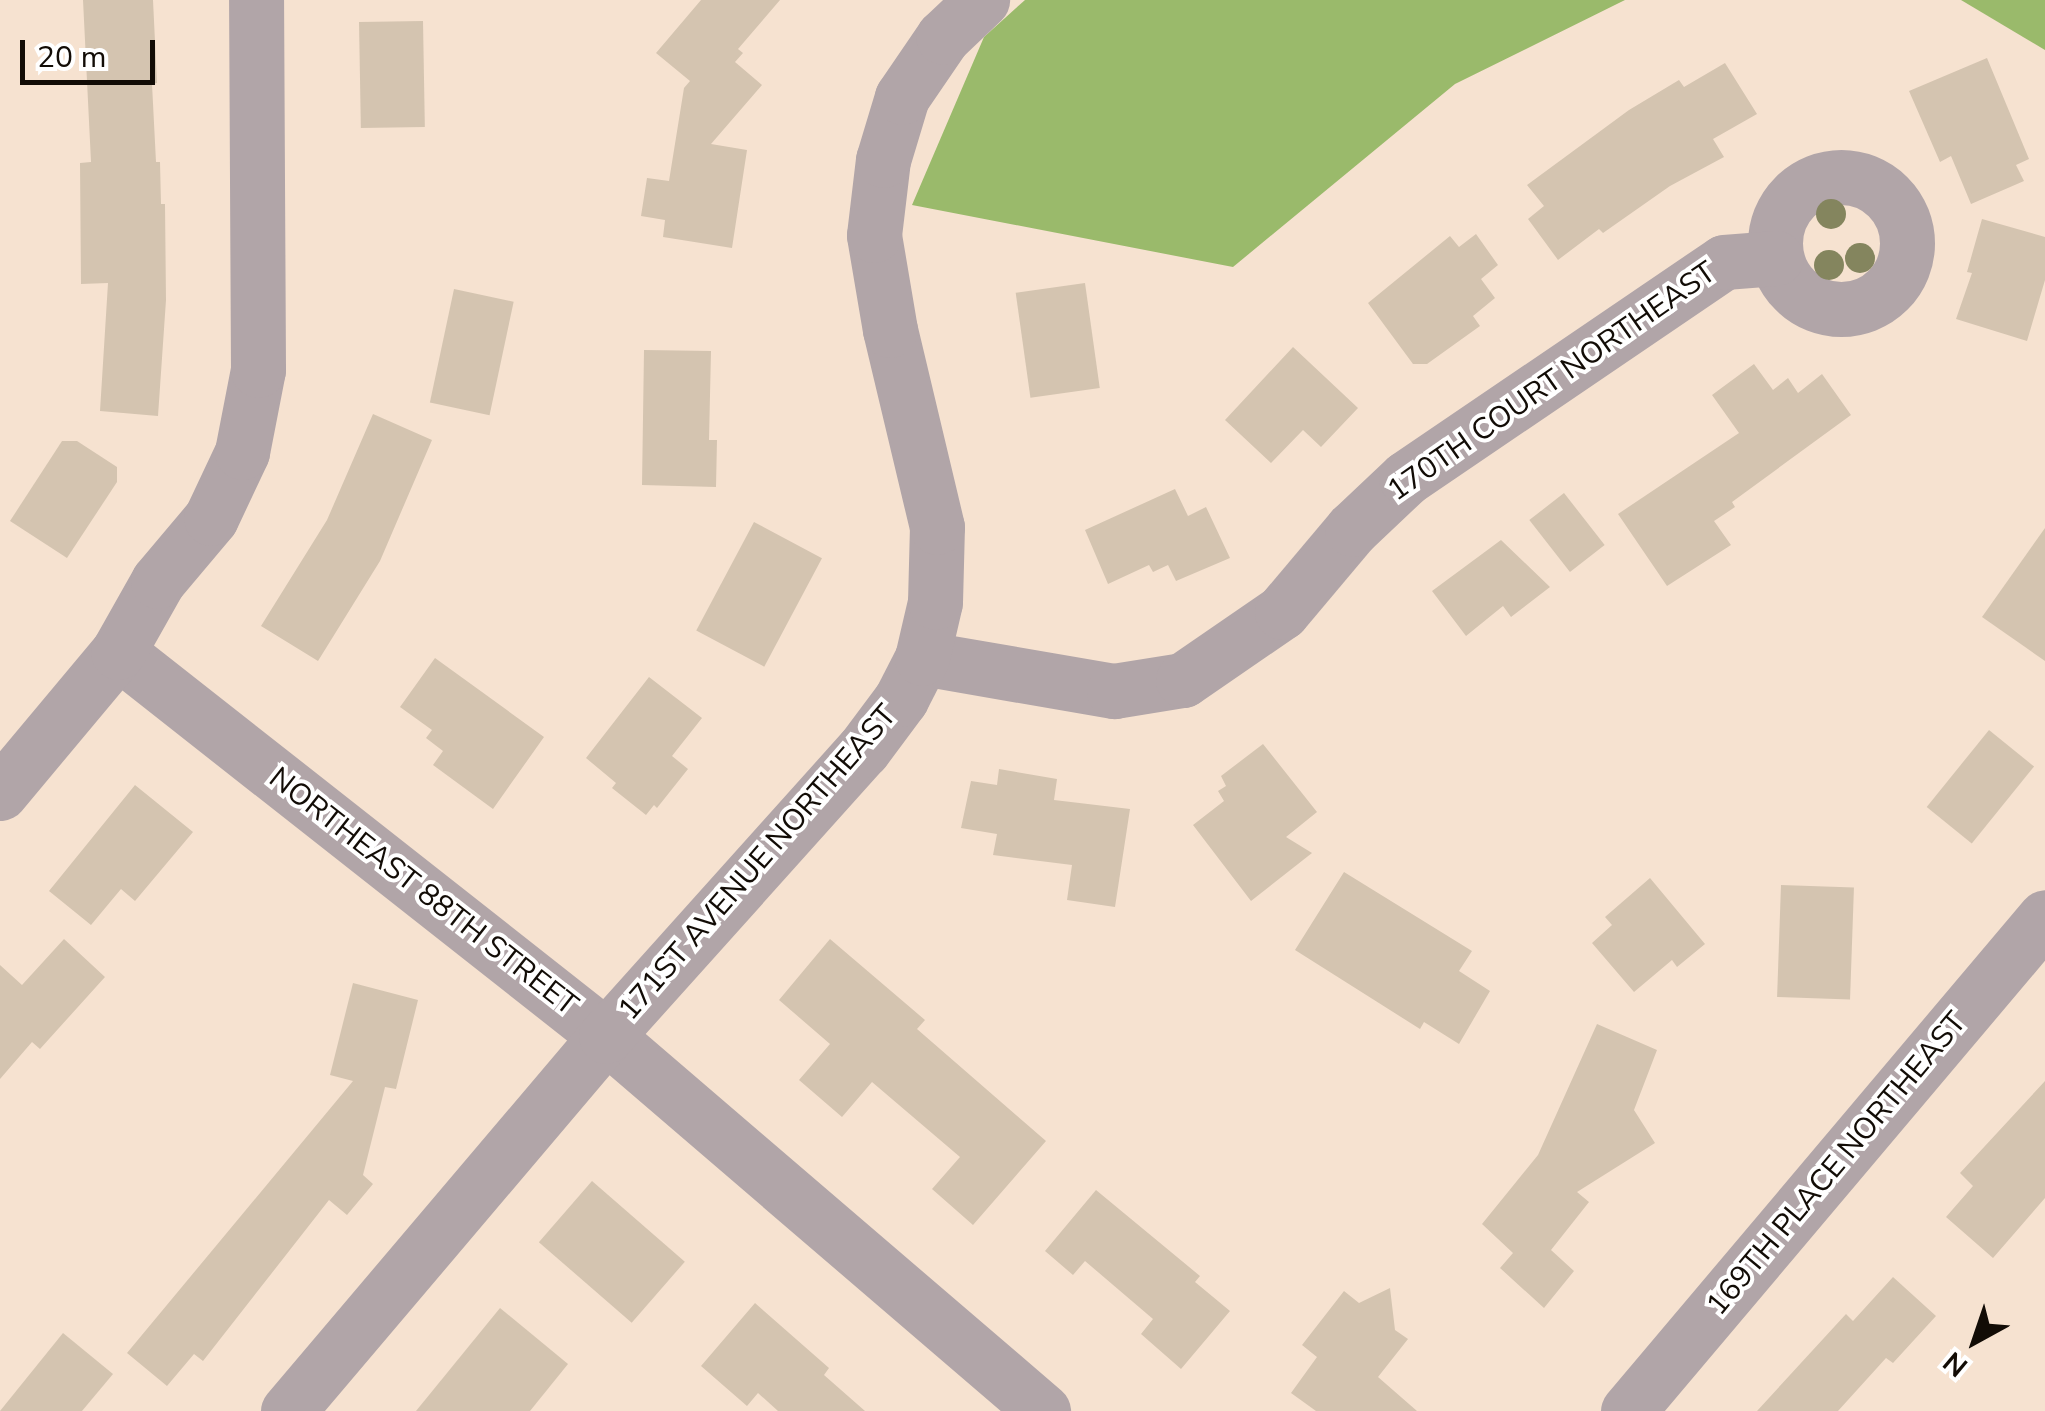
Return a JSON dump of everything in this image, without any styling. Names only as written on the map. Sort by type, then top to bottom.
[{"type":"street","points":[[0,793],[118,652],[158,581],[211,518],[242,452],[258,370],[256,0]]},
{"type":"street","name":"171ST AVENUE NORTHEAST","points":[[288,1411],[606,1036],[864,750],[900,699],[922,658],[935,602],[937,527],[890,330],[874,236],[883,160],[902,97],[943,36],[982,0]]},
{"type":"street","name":"170TH COURT NORTHEAST","points":[[922,658],[1114,690],[1183,680],[1282,612],[1352,529],[1406,478],[1724,262],[1776,258]]},
{"type":"street","name":"NORTHEAST 88TH STREET","points":[[118,652],[606,1036],[1043,1411]]},
{"type":"street","name":"169TH PLACE NORTHEAST","points":[[1628,1411],[2045,918]]},
{"type":"green space","points":[[1025,0],[1625,0],[1455,84],[1233,267],[912,205],[984,37]]},
{"type":"green space","points":[[1961,0],[2045,0],[2045,50]]},
{"type":"building","points":[[83,0],[153,0],[156,162],[160,162],[161,204],[165,204],[166,300],[158,416],[100,411],[108,283],[81,284],[80,163],[91,162]]},
{"type":"building","points":[[701,0],[780,0],[738,49],[743,53],[735,62],[762,85],[711,144],[747,150],[732,248],[663,237],[665,220],[641,216],[647,178],[669,181],[684,88],[690,81],[656,53]]},
{"type":"building","points":[[423,21],[425,127],[361,128],[359,22]]},
{"type":"building","points":[[1987,58],[2029,159],[2016,165],[2024,181],[1971,204],[1951,156],[1940,162],[1909,91]]},
{"type":"building","points":[[1725,63],[1757,114],[1713,139],[1724,157],[1670,186],[1603,233],[1599,229],[1558,260],[1528,219],[1544,206],[1527,185],[1629,110],[1679,80],[1684,87]]},
{"type":"building","points":[[1982,219],[2045,237],[2045,280],[2027,341],[1956,319],[1972,273],[1967,272]]},
{"type":"building","points":[[1476,234],[1498,265],[1481,279],[1495,298],[1473,316],[1480,326],[1427,364],[1413,364],[1368,303],[1450,236],[1459,247]]},
{"type":"building","points":[[1085,283],[1100,388],[1030,398],[1016,293]]},
{"type":"building","points":[[454,289],[514,302],[490,415],[430,402]]},
{"type":"building","points":[[1293,347],[1358,408],[1321,447],[1303,430],[1271,463],[1225,420]]},
{"type":"building","points":[[644,350],[711,351],[709,440],[717,440],[716,487],[642,485]]},
{"type":"building","points":[[1754,364],[1773,390],[1788,378],[1798,393],[1822,374],[1851,415],[1732,502],[1735,507],[1714,521],[1731,545],[1667,586],[1618,514],[1739,433],[1712,395]]},
{"type":"building","points":[[373,414],[432,440],[380,561],[318,661],[261,626],[327,520]]},
{"type":"building","points":[[62,441],[77,441],[117,467],[117,482],[67,558],[10,521]]},
{"type":"building","points":[[1175,489],[1188,516],[1206,507],[1230,558],[1176,581],[1168,565],[1153,572],[1149,565],[1108,584],[1085,530]]},
{"type":"building","points":[[1564,493],[1605,545],[1570,572],[1529,520]]},
{"type":"building","points":[[754,522],[822,558],[764,667],[696,631]]},
{"type":"building","points":[[2045,528],[2045,661],[1982,617]]},
{"type":"building","points":[[1501,540],[1550,587],[1511,617],[1503,606],[1466,636],[1432,591]]},
{"type":"building","points":[[435,658],[544,737],[493,809],[433,765],[443,751],[426,738],[432,730],[400,707]]},
{"type":"building","points":[[649,677],[702,718],[672,756],[688,769],[657,808],[654,805],[646,815],[612,788],[616,783],[586,758]]},
{"type":"building","points":[[1989,730],[2034,767],[1972,843],[1927,807]]},
{"type":"building","points":[[1263,744],[1317,812],[1286,837],[1312,853],[1251,901],[1193,825],[1224,801],[1218,791],[1226,786],[1221,776]]},
{"type":"building","points":[[999,769],[1057,779],[1054,800],[1130,809],[1115,907],[1067,900],[1072,865],[993,855],[997,834],[961,828],[971,781],[997,785]]},
{"type":"building","points":[[135,785],[193,832],[135,901],[121,889],[91,925],[49,891]]},
{"type":"building","points":[[1344,872],[1472,951],[1459,971],[1490,991],[1459,1044],[1424,1022],[1420,1029],[1295,950]]},
{"type":"building","points":[[1650,878],[1705,944],[1677,967],[1672,960],[1634,992],[1592,943],[1612,925],[1605,917]]},
{"type":"building","points":[[1781,885],[1854,888],[1850,999],[1777,997]]},
{"type":"building","points":[[64,939],[105,977],[40,1049],[32,1042],[0,1079],[0,965],[22,985]]},
{"type":"building","points":[[830,939],[925,1020],[917,1029],[1046,1141],[973,1225],[932,1189],[960,1157],[872,1082],[842,1117],[799,1080],[830,1044],[779,1000]]},
{"type":"building","points":[[353,983],[418,1000],[396,1089],[385,1087],[363,1175],[373,1184],[347,1215],[329,1200],[203,1361],[194,1354],[167,1386],[127,1353],[353,1081],[330,1075]]},
{"type":"building","points":[[1597,1024],[1657,1050],[1634,1110],[1655,1143],[1577,1192],[1589,1202],[1551,1250],[1574,1271],[1544,1308],[1500,1268],[1513,1253],[1482,1224],[1538,1155]]},
{"type":"building","points":[[2045,1081],[2045,1198],[1993,1258],[1946,1217],[1973,1186],[1960,1173]]},
{"type":"building","points":[[592,1181],[685,1262],[632,1323],[539,1242]]},
{"type":"building","points":[[1096,1190],[1200,1276],[1195,1282],[1230,1311],[1181,1369],[1141,1334],[1153,1319],[1085,1261],[1073,1275],[1045,1251]]},
{"type":"building","points":[[1893,1277],[1936,1316],[1893,1363],[1886,1358],[1838,1411],[1757,1411],[1846,1314],[1853,1321]]},
{"type":"building","points":[[1390,1288],[1395,1330],[1408,1339],[1378,1377],[1417,1411],[1316,1411],[1291,1393],[1317,1357],[1302,1345],[1344,1291],[1359,1303]]},
{"type":"building","points":[[755,1303],[829,1368],[824,1375],[865,1411],[778,1411],[758,1393],[747,1406],[701,1366]]},
{"type":"building","points":[[500,1308],[568,1364],[530,1411],[416,1411]]},
{"type":"building","points":[[63,1333],[113,1374],[82,1411],[0,1411]]}]
